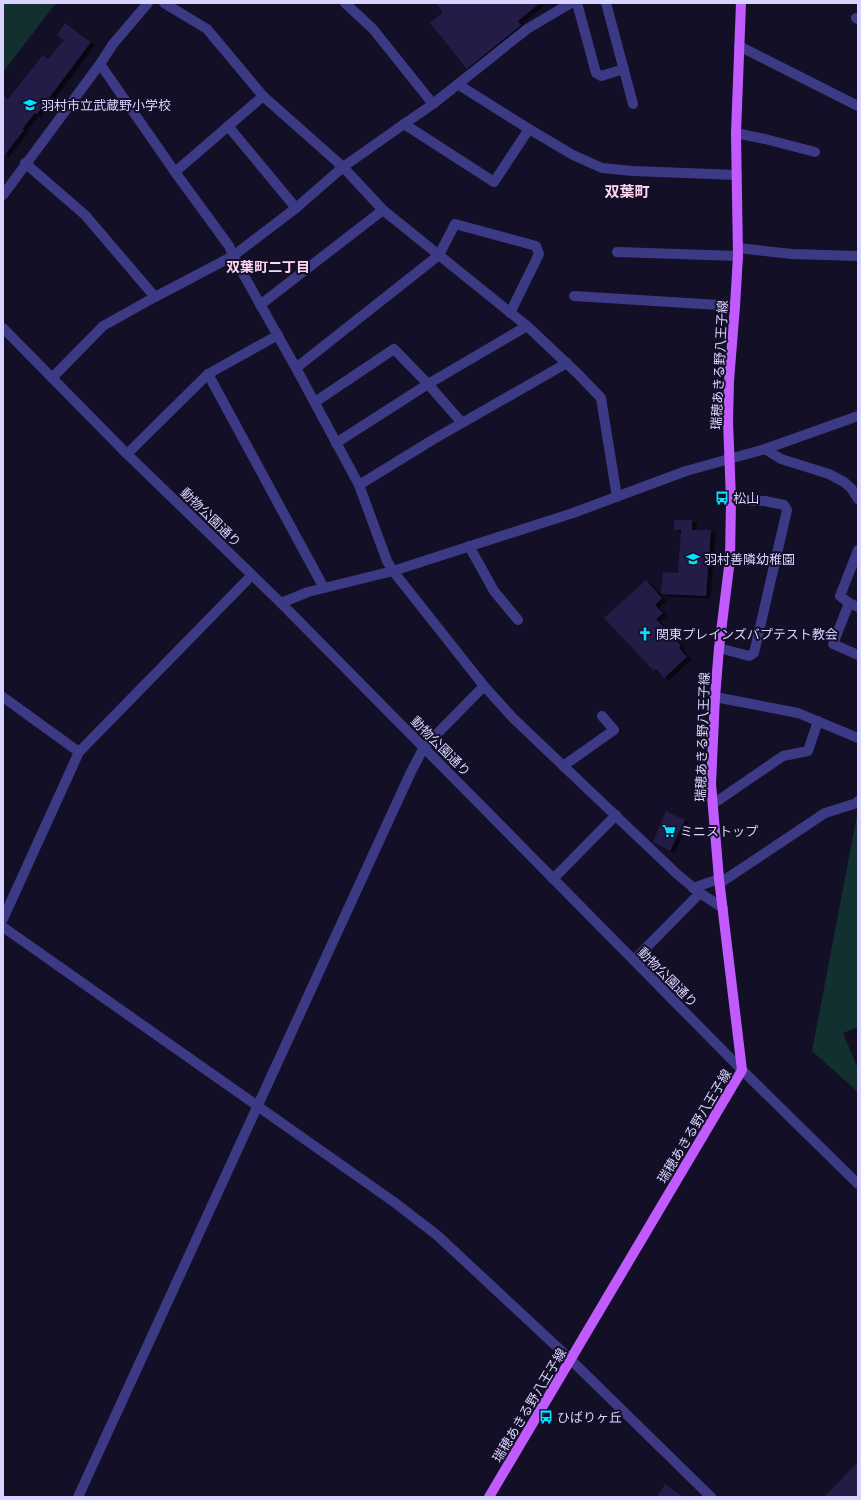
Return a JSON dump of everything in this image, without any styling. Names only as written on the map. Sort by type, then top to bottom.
[{"type":"main road","name":"瑞穂あきる野八王子線","points":[[489,1497],[742,1070],[719,881],[711,784],[719,648],[730,558],[731,500],[729,460],[729,381],[736,306],[738,252],[736,134],[741,3]]},
{"type":"street","points":[[3,195],[25,163],[100,64],[113,44],[148,3]]},
{"type":"street","points":[[164,3],[207,29],[262,96],[343,167],[383,210],[527,326],[601,398],[617,497]]},
{"type":"street","points":[[345,3],[373,29],[433,104]]},
{"type":"street","points":[[52,378],[103,326],[233,256],[296,208],[343,167],[433,104],[527,30],[571,3]]},
{"type":"street","points":[[577,3],[596,73],[601,76],[624,69]]},
{"type":"street","points":[[606,3],[633,104]]},
{"type":"street","points":[[740,46],[858,106]]},
{"type":"street","points":[[100,64],[175,172],[229,246],[233,256],[315,402],[359,485],[387,561],[393,571],[484,686],[513,718],[696,891],[723,908]]},
{"type":"street","points":[[458,85],[573,155],[602,168],[633,171],[737,175]]},
{"type":"street","points":[[175,172],[262,96]]},
{"type":"street","points":[[404,124],[494,182],[528,129]]},
{"type":"street","points":[[228,126],[296,208]]},
{"type":"street","points":[[736,134],[765,139],[815,152]]},
{"type":"street","points":[[25,163],[85,215],[155,297]]},
{"type":"street","points":[[260,305],[383,210]]},
{"type":"street","points":[[296,368],[439,255],[455,224],[536,246],[539,254],[510,313]]},
{"type":"street","points":[[617,252],[738,252],[858,256]]},
{"type":"street","points":[[574,296],[736,306]]},
{"type":"street","points":[[336,443],[428,384],[527,326]]},
{"type":"street","name":"動物公園通り","points":[[3,328],[127,454],[252,575],[424,747],[742,1070],[858,1184]]},
{"type":"street","points":[[127,454],[208,374],[278,335]]},
{"type":"street","points":[[315,402],[394,349],[428,384],[462,423]]},
{"type":"street","points":[[359,485],[566,363]]},
{"type":"street","points":[[208,374],[324,588]]},
{"type":"street","points":[[280,603],[308,592],[393,571],[573,513],[686,472],[765,449],[858,416]]},
{"type":"street","points":[[765,449],[781,459],[830,474],[851,488],[858,499]]},
{"type":"street","points":[[719,648],[750,656],[754,652],[787,510],[784,506],[765,501],[731,500]]},
{"type":"street","points":[[469,546],[494,591],[518,620]]},
{"type":"street","points":[[858,550],[840,596],[854,605],[833,644],[858,655]]},
{"type":"street","points":[[3,919],[79,752],[252,575]]},
{"type":"street","points":[[78,1497],[410,774],[424,747],[484,686]]},
{"type":"street","points":[[3,697],[79,752]]},
{"type":"street","points":[[715,697],[791,711],[858,738]]},
{"type":"street","points":[[563,766],[614,730],[602,716]]},
{"type":"street","points":[[713,804],[783,756],[808,751],[818,721]]},
{"type":"street","points":[[634,960],[696,891],[719,881],[825,813],[857,803],[858,801]]},
{"type":"street","points":[[554,879],[616,815]]},
{"type":"street","points":[[3,927],[394,1202],[438,1236],[571,1360],[711,1497]]},
{"type":"green space","points":[[3,3],[56,3],[3,72]]},
{"type":"green space","points":[[858,810],[858,1027],[843,1033],[858,1069],[858,1092],[812,1051]]},
{"type":"building","points":[[436,3],[540,3],[518,21],[521,25],[467,69],[430,23],[443,12]]},
{"type":"building","points":[[65,23],[91,42],[37,114],[35,113],[22,129],[24,130],[3,157],[3,95],[8,99],[43,55],[48,59],[64,40],[57,35]]},
{"type":"building","points":[[674,520],[692,520],[692,530],[711,530],[706,596],[661,594],[663,572],[678,573],[681,530],[674,530]]},
{"type":"building","points":[[646,580],[662,598],[655,605],[663,613],[656,619],[681,646],[679,648],[687,657],[664,678],[656,669],[654,671],[604,618]]},
{"type":"building","name":"ミニストップ","points":[[666,811],[685,820],[670,851],[653,842]]},
{"type":"building","points":[[858,1462],[858,1497],[824,1497]]},
{"type":"building","points":[[665,1484],[684,1497],[657,1497]]},
{"type":"place","name":"羽村市立武蔵野小学校","points":[[30,105]]},
{"type":"place","name":"松山","points":[[722,498]]},
{"type":"place","name":"羽村善隣幼稚園","points":[[693,559]]},
{"type":"place","name":"関東プレインズバプテスト教会","points":[[645,634]]},
{"type":"place","name":"ミニストップ","points":[[669,831]]},
{"type":"place","name":"ひばりヶ丘","points":[[546,1417]]},
{"type":"district","name":"双葉町","points":[[627,192]]},
{"type":"district","name":"双葉町二丁目","points":[[268,267]]}]
